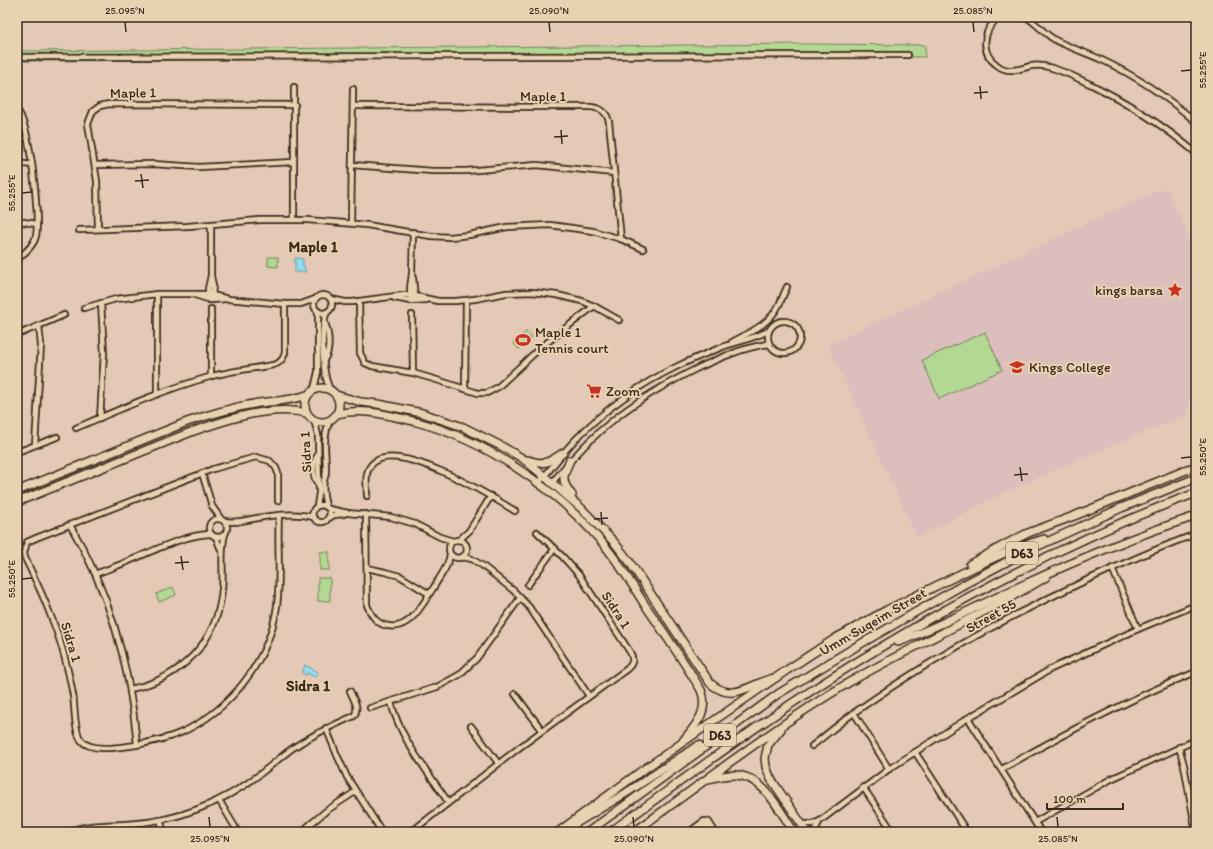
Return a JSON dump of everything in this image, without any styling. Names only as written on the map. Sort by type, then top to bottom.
[{"type":"main road","points":[[17,491],[199,418],[240,407],[291,400],[307,395],[319,387],[330,389],[336,395],[339,402],[337,414]]},
{"type":"main road","points":[[307,395],[305,404],[307,413],[314,420],[322,422],[330,420],[337,414],[351,411],[367,412],[424,424],[466,439],[541,480],[552,482],[581,508],[614,542],[629,561],[710,683],[720,690],[731,693],[743,691],[764,680],[776,678]]},
{"type":"main road","points":[[336,395],[361,402],[400,408],[443,420],[483,436],[522,458],[540,464],[546,463],[563,453]]},
{"type":"main road","points":[[17,502],[209,425],[276,411],[291,410],[307,413]]},
{"type":"main road","points":[[522,458],[541,480],[546,490],[572,511],[614,557],[701,690],[704,705],[701,717],[679,746]]},
{"type":"main road","points":[[570,460],[564,476],[564,484],[581,508]]},
{"type":"main road","name":"Umm Suqeim Street","points":[[887,610],[1016,539],[1196,466]]},
{"type":"main road","name":"Umm Suqeim Street","points":[[588,832],[778,694],[857,646],[967,582],[1058,536],[1121,508],[1196,478]]},
{"type":"main road","name":"Umm Suqeim Street","points":[[610,832],[771,717],[881,648],[955,605],[1047,557],[1103,531],[1196,493]]},
{"type":"main road","name":"Umm Suqeim Street","points":[[881,648],[936,626],[1060,568],[1129,539],[1196,516]]},
{"type":"main road","points":[[558,832],[611,793],[825,645],[887,610],[999,556],[1028,544],[1058,536]]},
{"type":"main road","points":[[634,832],[753,744],[786,722],[883,663],[1006,600],[1060,568]]},
{"type":"main road","points":[[786,722],[770,741],[766,754],[766,767],[774,783],[807,832]]},
{"type":"main road","points":[[558,832],[608,805],[696,747],[726,731]]},
{"type":"main road","points":[[706,780],[728,775],[742,776],[755,781],[768,794],[794,832]]},
{"type":"street","points":[[1000,17],[990,26],[985,39],[987,53],[992,61],[999,67],[1012,71],[1031,66],[1046,66],[1072,76],[1099,88],[1139,111],[1165,128],[1196,153]]},
{"type":"street","points":[[1026,17],[1057,41],[1101,59],[1146,84],[1196,122]]},
{"type":"street","points":[[17,57],[908,55]]},
{"type":"street","points":[[294,87],[294,220]]},
{"type":"street","points":[[352,89],[352,223]]},
{"type":"street","name":"Maple 1","points":[[98,229],[98,197],[95,165],[88,124],[93,111],[104,104],[295,105]]},
{"type":"street","name":"Maple 1","points":[[353,106],[599,108],[608,118],[621,239]]},
{"type":"street","points":[[17,110],[23,122],[32,165],[36,195],[37,224],[36,236],[33,242],[17,260]]},
{"type":"street","points":[[17,114],[23,122]]},
{"type":"street","points":[[95,165],[153,164],[199,167],[294,162]]},
{"type":"street","points":[[17,163],[32,165]]},
{"type":"street","points":[[352,165],[433,171],[466,171],[537,165],[614,173]]},
{"type":"street","points":[[79,230],[182,227],[255,220],[294,220],[352,223],[431,236],[450,237],[469,235],[507,227],[550,225],[586,230],[621,239],[643,249]]},
{"type":"street","points":[[17,221],[37,224]]},
{"type":"street","points":[[210,300],[211,224]]},
{"type":"street","points":[[413,232],[413,298]]},
{"type":"street","points":[[726,346],[755,331],[768,319],[779,305],[787,287]]},
{"type":"street","points":[[194,295],[210,300],[228,299],[301,304],[321,295],[345,302],[392,298],[466,300],[532,292],[557,295],[594,306],[619,320]]},
{"type":"street","points":[[84,308],[100,303],[131,297],[158,294],[211,294],[228,299]]},
{"type":"street","points":[[157,394],[158,294]]},
{"type":"street","points":[[314,389],[318,372],[316,310],[314,306],[315,299]]},
{"type":"street","points":[[330,389],[326,383],[324,360],[327,355],[328,348],[328,332],[324,322],[332,305],[331,299]]},
{"type":"street","points":[[465,389],[466,300]]},
{"type":"street","points":[[359,301],[359,350],[362,360],[372,366],[413,373],[473,392],[482,393],[494,390],[540,348],[594,306]]},
{"type":"street","points":[[301,304],[321,313],[345,302]]},
{"type":"street","points":[[100,303],[104,338],[100,418]]},
{"type":"street","points":[[76,428],[157,394],[211,376],[273,365],[282,360],[286,350],[285,304]]},
{"type":"street","points":[[211,310],[211,376]]},
{"type":"street","points":[[17,335],[64,315]]},
{"type":"street","points":[[412,315],[413,373]]},
{"type":"street","points":[[541,480],[563,453],[597,418],[625,397],[680,365],[726,346],[757,336],[768,331],[775,323],[784,320],[795,325],[800,336],[797,346],[789,352],[780,353],[775,351],[769,344],[767,335],[768,331]]},
{"type":"street","points":[[35,445],[40,344],[39,326]]},
{"type":"street","points":[[546,490],[570,460],[588,441],[633,404],[660,387],[711,362],[745,349],[769,344]]},
{"type":"street","name":"Sidra 1","points":[[314,420],[318,431],[318,456],[314,462],[315,480],[319,486],[319,497],[315,507]]},
{"type":"street","points":[[329,518],[324,492],[326,473],[324,440],[330,420]]},
{"type":"street","points":[[17,452],[57,437]]},
{"type":"street","name":"Sidra 1","points":[[278,501],[278,473],[273,464],[265,459],[256,457],[202,473],[27,542],[24,553],[51,614],[63,650],[72,688],[78,735],[85,744],[106,748],[152,742],[172,736],[204,720],[227,702],[241,686],[254,668],[268,640],[276,608],[278,592],[279,515]]},
{"type":"street","points":[[367,496],[366,478],[370,467],[378,459],[392,457],[422,464],[447,473],[491,496],[515,511]]},
{"type":"street","points":[[131,689],[156,682],[188,661],[205,640],[217,615],[222,588],[222,553],[227,526],[212,506],[202,473]]},
{"type":"street","points":[[447,567],[451,543],[469,531],[491,496]]},
{"type":"street","points":[[298,514],[323,505],[327,508],[348,513],[391,517],[415,524],[440,537],[456,541],[466,546],[475,561],[506,584],[529,607],[544,627],[589,696]]},
{"type":"street","points":[[212,506],[210,524],[222,553]]},
{"type":"street","points":[[313,518],[315,507]]},
{"type":"street","points":[[195,536],[216,519],[238,522],[279,515],[298,514],[323,522],[334,515],[348,513]]},
{"type":"street","points":[[366,514],[367,605],[373,618],[383,625],[392,627],[405,623],[417,613],[447,567],[465,554],[469,531]]},
{"type":"street","points":[[95,574],[165,546],[195,536],[214,535],[221,537],[238,522]]},
{"type":"street","points":[[70,525],[78,538],[95,574],[120,641],[131,689],[137,744]]},
{"type":"street","name":"Sidra 1","points":[[411,832],[498,763],[627,669],[632,663],[632,655],[586,585],[555,548],[537,532]]},
{"type":"street","name":"Street 55","points":[[812,746],[854,713],[884,692],[992,627],[1112,568],[1196,534]]},
{"type":"street","points":[[440,537],[449,551],[459,558],[475,561]]},
{"type":"street","points":[[528,585],[555,548]]},
{"type":"street","points":[[367,568],[400,576],[429,594]]},
{"type":"street","points":[[1112,568],[1138,628]]},
{"type":"street","points":[[370,708],[437,687],[463,671],[477,658],[520,598]]},
{"type":"street","points":[[815,832],[820,821],[888,769],[968,718],[1051,669],[1138,628],[1196,606]]},
{"type":"street","points":[[1002,770],[1041,746],[1115,708],[1196,672]]},
{"type":"street","points":[[67,832],[95,824],[128,824],[160,820],[188,813],[219,800],[252,780],[301,742],[356,714],[357,708],[350,690]]},
{"type":"street","points":[[515,694],[542,730]]},
{"type":"street","points":[[391,702],[395,718],[402,733],[448,802]]},
{"type":"street","points":[[854,713],[888,769]]},
{"type":"street","points":[[968,718],[1041,832]]},
{"type":"street","points":[[471,726],[498,763]]},
{"type":"street","points":[[326,728],[337,757],[355,792],[382,832]]},
{"type":"street","points":[[1036,822],[1111,780],[1196,740]]},
{"type":"street","points":[[1179,747],[1184,765],[1196,832]]},
{"type":"street","points":[[915,752],[967,832]]},
{"type":"street","points":[[863,788],[893,832]]},
{"type":"street","points":[[307,826],[326,811],[355,792]]},
{"type":"street","points":[[219,800],[238,832]]},
{"type":"street","points":[[160,820],[164,832]]},
{"type":"street","points":[[801,824],[809,824],[820,821]]},
{"type":"street","points":[[689,832],[696,827]]},
{"type":"shaded area","name":"Kings College","points":[[1167,189],[1196,254],[1196,389],[1184,417],[1084,457],[1008,491],[917,537],[828,345],[1156,191]]},
{"type":"green space","points":[[805,44],[925,45],[925,57],[17,61],[17,51]]},
{"type":"green space","points":[[268,257],[278,257],[278,267],[268,266]]},
{"type":"green space","name":"Maple 1 Tennis court","points":[[527,331],[532,337],[519,349],[513,343]]},
{"type":"green space","points":[[985,332],[1002,370],[939,399],[922,360]]},
{"type":"green space","points":[[320,552],[329,552],[329,570],[320,570]]},
{"type":"green space","points":[[318,578],[330,578],[330,601],[318,601]]},
{"type":"green space","points":[[173,587],[176,595],[159,602],[156,594]]},
{"type":"water","points":[[295,258],[303,259],[305,272],[295,272]]},
{"type":"water","points":[[305,665],[318,672],[315,677],[307,673],[306,675],[302,673]]},
{"type":"place","name":"kings barsa","points":[[1175,290]]},
{"type":"place","name":"Maple 1 Tennis court","points":[[523,340]]},
{"type":"place","name":"Kings College","points":[[1017,367]]},
{"type":"place","name":"Zoom","points":[[594,391]]},
{"type":"district","name":"Maple 1","points":[[313,247]]},
{"type":"district","name":"Sidra 1","points":[[308,686]]}]
